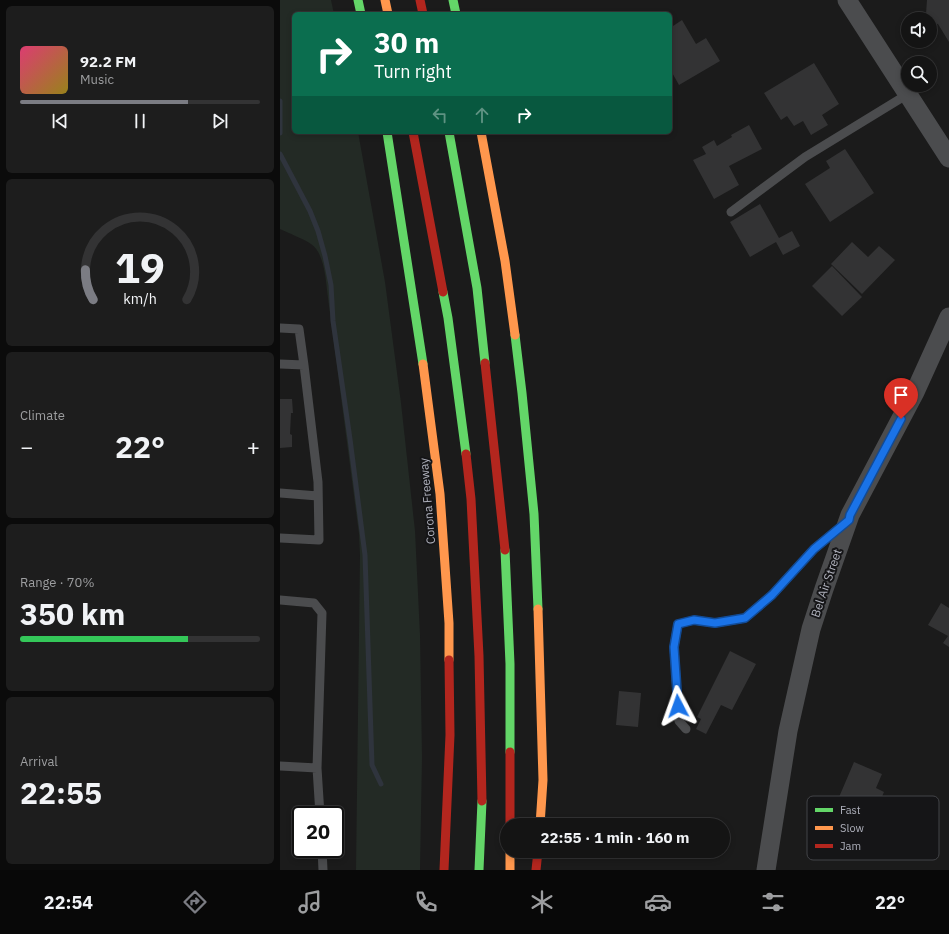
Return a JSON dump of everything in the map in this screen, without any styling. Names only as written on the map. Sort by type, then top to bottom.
[{"type":"highway","points":[[358,0],[361,12]]},
{"type":"highway","points":[[385,0],[388,12]]},
{"type":"highway","points":[[420,0],[423,12]]},
{"type":"highway","points":[[453,0],[456,12]]},
{"type":"highway","name":"Corona Freeway","points":[[388,134],[418,325],[440,494],[449,623],[450,735],[444,870]]},
{"type":"highway","points":[[413,134],[448,318],[471,499],[480,664],[482,796],[478,870]]},
{"type":"highway","points":[[449,134],[477,288],[505,555],[510,664],[510,818]]},
{"type":"highway","points":[[481,134],[505,261],[522,393],[534,514],[543,772],[540,818]]},
{"type":"highway","points":[[510,858],[510,870]]},
{"type":"highway","points":[[536,870],[537,858]]},
{"type":"street","points":[[847,0],[949,158]]},
{"type":"street","name":"Bel Air Street","points":[[766,870],[788,731],[811,628],[850,515],[915,392],[949,317]]},
{"type":"lane","points":[[731,212],[805,157],[908,94]]},
{"type":"lane","points":[[280,328],[299,329],[318,482],[319,540],[280,538]]},
{"type":"lane","points":[[280,364],[304,365]]},
{"type":"lane","points":[[280,494],[318,496]]},
{"type":"lane","points":[[686,729],[679,721],[674,647],[678,624],[694,620],[715,623],[745,618],[772,595],[814,549],[849,520]]},
{"type":"lane","points":[[280,600],[314,603],[322,612],[317,768],[319,806]]},
{"type":"lane","points":[[280,766],[317,768]]},
{"type":"lane","points":[[322,858],[323,870]]},
{"type":"shaded area","points":[[280,0],[331,0],[334,12],[292,12],[292,134],[358,134],[385,282],[401,403],[415,531],[420,635],[422,757],[420,870],[356,870],[359,534],[322,261],[316,248],[311,244],[280,229]]},
{"type":"building","points":[[927,0],[949,0],[949,42],[937,24],[937,12],[926,12]]},
{"type":"building","points":[[682,20],[696,44],[706,38],[720,61],[679,85],[672,73],[672,27]]},
{"type":"building","points":[[814,63],[839,104],[822,115],[828,125],[811,135],[803,121],[794,126],[787,116],[781,120],[764,93]]},
{"type":"building","points":[[749,125],[762,149],[729,166],[739,185],[714,199],[693,160],[706,154],[702,147],[714,140],[717,146],[732,137],[731,135]]},
{"type":"building","points":[[845,149],[874,193],[830,222],[805,184],[830,168],[826,161]]},
{"type":"building","points":[[760,204],[779,238],[792,231],[800,246],[783,255],[776,242],[750,257],[730,222]]},
{"type":"building","points":[[852,242],[868,257],[879,246],[895,260],[862,294],[831,264]]},
{"type":"building","points":[[832,266],[862,297],[842,316],[812,286]]},
{"type":"building","points":[[280,399],[292,399],[293,413],[291,413],[290,434],[292,435],[292,447],[280,448]]},
{"type":"building","points":[[941,603],[949,608],[949,647],[943,643],[948,636],[928,625]]},
{"type":"building","points":[[730,651],[756,664],[732,710],[721,705],[706,734],[696,729],[701,719],[697,717]]},
{"type":"building","points":[[619,691],[641,693],[638,727],[616,725]]},
{"type":"building","points":[[854,762],[882,774],[876,788],[884,792],[882,796],[840,796]]},
{"type":"waterway","points":[[280,101],[280,133]]},
{"type":"waterway","points":[[280,154],[310,211],[318,231],[331,285],[333,321],[365,555],[372,765],[381,784]]},
{"type":"traffic: fast","points":[[358,0],[361,12]]},
{"type":"traffic: fast","points":[[453,0],[456,12]]},
{"type":"traffic: fast","points":[[387,134],[423,364]]},
{"type":"traffic: fast","points":[[449,134],[477,288],[485,363]]},
{"type":"traffic: fast","points":[[443,292],[448,318],[466,454]]},
{"type":"traffic: fast","points":[[515,335],[534,514],[538,609]]},
{"type":"traffic: fast","points":[[505,550],[510,664],[510,752]]},
{"type":"traffic: fast","points":[[479,870],[482,801]]},
{"type":"traffic: slow","points":[[385,0],[388,12]]},
{"type":"traffic: slow","points":[[481,134],[505,261],[515,335]]},
{"type":"traffic: slow","points":[[423,364],[440,494],[449,623],[449,660]]},
{"type":"traffic: slow","points":[[538,609],[543,780],[540,818]]},
{"type":"traffic: slow","points":[[510,858],[510,870]]},
{"type":"traffic: jam","points":[[420,0],[423,12]]},
{"type":"traffic: jam","points":[[413,134],[443,292]]},
{"type":"traffic: jam","points":[[485,363],[505,550]]},
{"type":"traffic: jam","points":[[466,454],[471,499],[479,656],[482,801]]},
{"type":"traffic: jam","points":[[444,870],[450,735],[449,660]]},
{"type":"traffic: jam","points":[[510,752],[510,818]]},
{"type":"traffic: jam","points":[[536,870],[537,858]]},
{"type":"route","points":[[678,706],[674,647],[678,624],[694,620],[715,623],[745,618],[772,595],[814,549],[849,520],[850,515],[901,419]]}]
